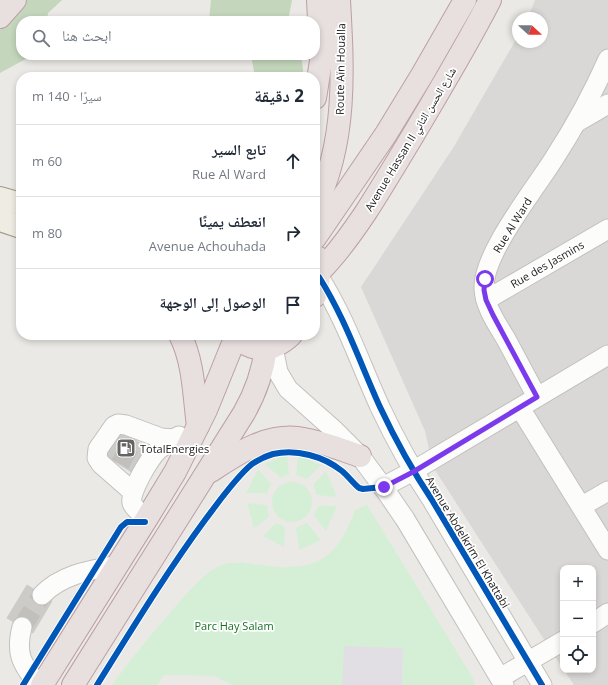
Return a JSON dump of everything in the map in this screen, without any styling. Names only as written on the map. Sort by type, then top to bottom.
[{"type":"highway","points":[[0,17],[14,0]]},
{"type":"highway","name":"Route Aïn Houalla","points":[[318,0],[319,16]]},
{"type":"highway","name":"Route Aïn Houalla","points":[[320,194],[327,177],[338,130],[342,95],[339,0]]},
{"type":"highway","name":"Avenue Hassan II شارع الحسن الثاني","points":[[320,231],[390,127],[465,0]]},
{"type":"highway","name":"Avenue Hassan II شارع الحسن الثاني","points":[[320,271],[334,258],[388,178],[473,34],[490,0]]},
{"type":"highway","name":"Route Aïn Houalla","points":[[319,72],[321,61],[320,41]]},
{"type":"highway","points":[[182,340],[191,368],[189,433]]},
{"type":"highway","points":[[42,685],[175,472],[189,433],[220,378],[233,340]]},
{"type":"highway","points":[[240,340],[254,348],[269,348],[283,340]]},
{"type":"highway","points":[[73,685],[244,413],[254,395],[269,348]]},
{"type":"highway","points":[[205,474],[253,446],[269,440],[286,438],[303,438],[360,456]]},
{"type":"main road","points":[[0,198],[16,203]]},
{"type":"main road","points":[[0,220],[16,225]]},
{"type":"street","name":"Rue Al Ward","points":[[537,397],[486,300],[484,290],[485,279],[497,247],[577,122],[608,59]]},
{"type":"street","points":[[577,122],[608,104]]},
{"type":"street","name":"Rue des Jasmins","points":[[486,300],[608,229]]},
{"type":"street","name":"Avenue Abdelkrim El Khattabi","points":[[320,279],[330,294],[380,406],[413,472],[432,500],[542,685]]},
{"type":"street","points":[[269,348],[278,372],[288,389],[333,429],[360,456],[384,487],[405,519],[502,682],[529,662],[560,643]]},
{"type":"street","points":[[384,487],[413,472],[608,355]]},
{"type":"street","points":[[520,408],[608,550]]},
{"type":"street","points":[[133,492],[117,469],[99,461],[97,455],[98,449],[114,426],[122,424],[137,435],[161,438],[189,433]]},
{"type":"street","points":[[147,518],[134,506],[132,502],[133,492],[151,459],[165,444],[189,433]]},
{"type":"street","points":[[582,506],[608,490]]},
{"type":"street","points":[[42,595],[55,583],[66,578],[118,565]]},
{"type":"street","points":[[596,620],[608,613]]},
{"type":"street","points":[[22,627],[19,639],[19,652],[23,664],[38,685]]},
{"type":"shaded area","points":[[535,0],[608,0],[608,685],[574,685],[566,673],[596,673],[596,565],[560,565],[560,664],[433,467],[425,431],[361,287],[453,148],[512,46],[512,48],[548,48],[548,12],[530,12]]},
{"type":"shaded area","points":[[344,646],[403,648],[402,685],[342,685]]},
{"type":"green space","points":[[22,0],[62,0],[48,13],[48,16],[16,16],[16,60],[24,60],[0,73],[0,25]]},
{"type":"green space","points":[[211,0],[292,0],[289,16],[209,16]]},
{"type":"green space","points":[[252,60],[302,60],[303,72],[254,72]]},
{"type":"green space","points":[[287,454],[289,474],[281,478],[265,464]]},
{"type":"green space","points":[[298,455],[321,465],[307,479],[296,475]]},
{"type":"green space","points":[[258,469],[271,484],[267,493],[246,493]]},
{"type":"green space","points":[[326,471],[337,497],[317,495],[313,485]]},
{"type":"green space","points":[[292,482],[306,488],[312,502],[306,516],[292,522],[278,516],[272,502],[278,488]]},
{"type":"green space","points":[[247,503],[267,505],[269,517],[254,528]]},
{"type":"green space","name":"Parc Hay Salam","points":[[367,505],[473,678],[475,685],[402,685],[403,648],[370,647],[342,685],[232,685],[215,676],[164,675],[157,685],[112,685],[180,601],[197,582],[217,567],[235,562],[276,567],[303,566],[314,563],[324,558],[339,543],[355,510]]},
{"type":"green space","points":[[318,506],[337,506],[326,531],[314,516]]},
{"type":"green space","points":[[276,523],[285,527],[284,547],[263,536]]},
{"type":"green space","points":[[307,523],[321,540],[299,550],[296,528]]},
{"type":"building","points":[[118,429],[148,448],[133,473],[103,454]]},
{"type":"building","points":[[27,585],[52,601],[33,633],[7,618]]},
{"type":"tunnel","points":[[120,464],[134,439]]},
{"type":"tunnel","points":[[22,627],[42,595]]},
{"type":"cycle path","points":[[320,279],[337,308],[380,407],[404,454],[542,685]]},
{"type":"cycle path","points":[[97,685],[150,601],[205,520],[239,476],[252,464],[273,454],[291,452],[300,453],[327,461],[344,473],[359,488],[383,487]]},
{"type":"cycle path","points":[[23,685],[121,527],[127,522],[145,522]]},
{"type":"place","name":"TotalEnergies","points":[[126,448]]},
{"type":"route","points":[[384,487],[413,472],[537,397],[486,300],[484,290],[485,279]]}]
